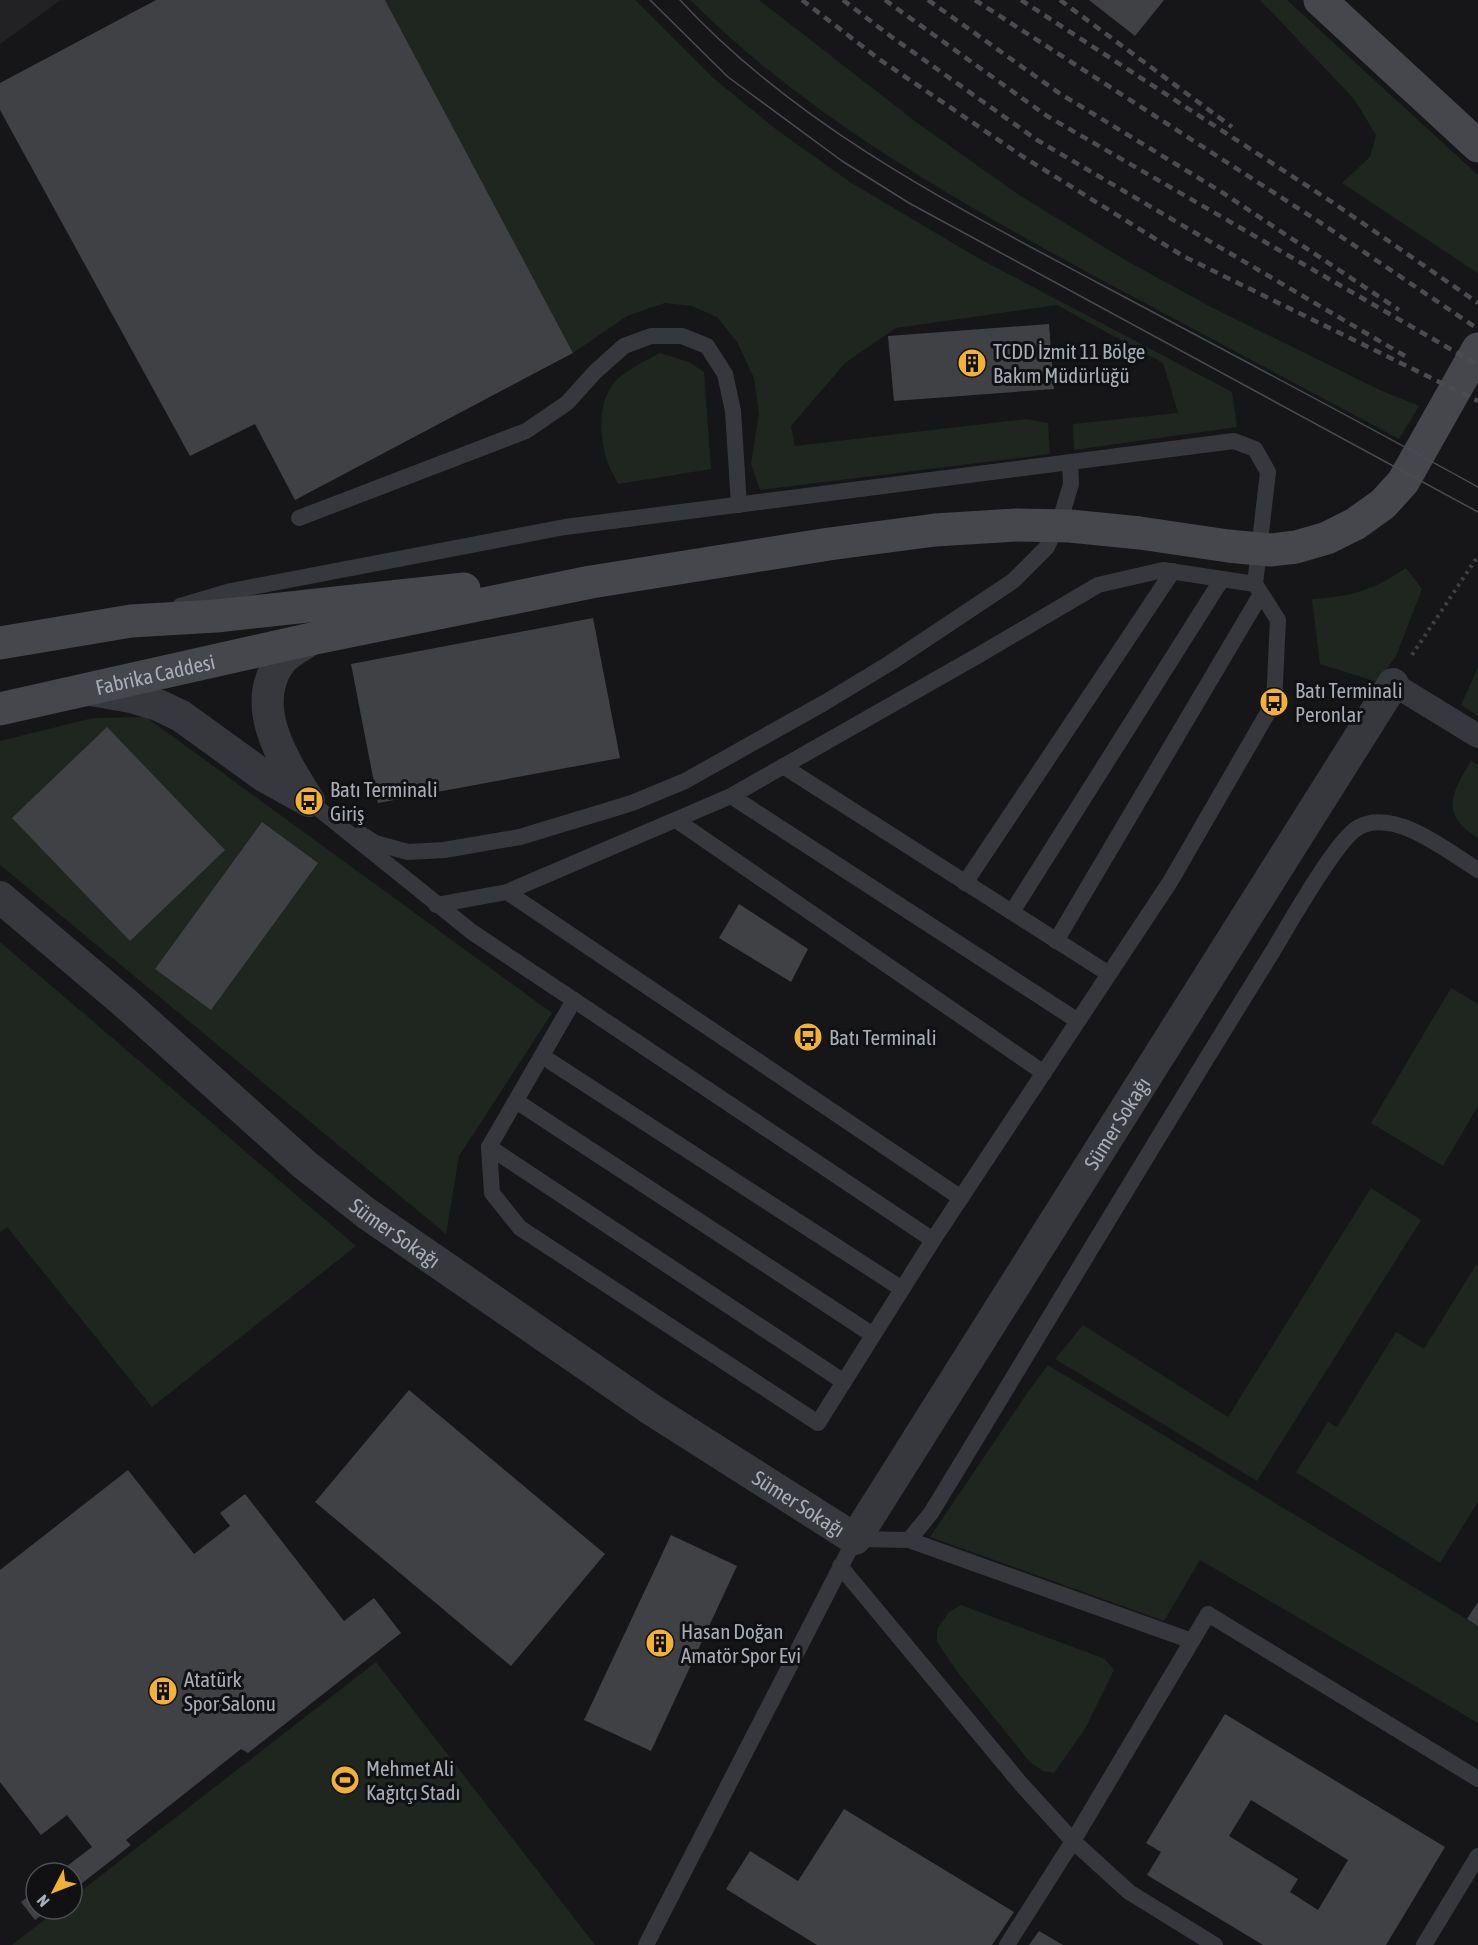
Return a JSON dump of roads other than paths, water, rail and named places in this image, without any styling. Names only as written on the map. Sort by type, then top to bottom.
[{"type":"main road","points":[[1320,0],[1478,147]]},
{"type":"main road","points":[[0,643],[131,621],[216,616],[473,588],[591,582],[829,544],[935,530],[1016,525],[1070,526],[1270,550],[1296,547],[1327,538],[1355,524],[1383,504],[1403,482],[1478,349]]},
{"type":"main road","name":"Fabrika Caddesi","points":[[0,709],[311,639],[591,582]]},
{"type":"street","points":[[309,801],[277,746],[270,727],[269,700],[271,680],[282,659],[311,639]]},
{"type":"street","points":[[1393,684],[1478,736]]},
{"type":"street","name":"Sümer Sokağı","points":[[0,897],[124,1002],[305,1165],[366,1213],[652,1410],[855,1539],[1393,684]]},
{"type":"street","points":[[91,690],[131,697],[158,705],[181,716],[264,776],[309,801]]},
{"type":"lane","points":[[299,518],[526,431],[567,402],[624,346],[651,336],[682,336],[707,346],[724,374],[733,411],[739,505]]},
{"type":"lane","points":[[131,621],[231,591],[554,530],[1234,441],[1255,449],[1268,472],[1258,589],[1056,941]]},
{"type":"lane","points":[[309,801],[375,843],[408,852],[444,850],[520,837],[632,803],[685,781],[890,663],[1013,581],[1047,546],[1062,514],[1071,484],[1070,463]]},
{"type":"lane","points":[[436,905],[507,892],[731,796],[979,656],[1098,585],[1163,570],[1222,579],[1258,589],[1278,620],[1274,702],[1170,882],[933,1240],[818,1423],[520,1228],[492,1193],[489,1147],[574,1000]]},
{"type":"lane","points":[[965,883],[1173,571]]},
{"type":"lane","points":[[1012,912],[1222,579]]},
{"type":"lane","points":[[783,766],[1109,974]]},
{"type":"lane","points":[[731,796],[1078,1021]]},
{"type":"lane","points":[[309,801],[472,932],[933,1240]]},
{"type":"lane","points":[[676,820],[1044,1073]]},
{"type":"lane","points":[[909,1540],[931,1513],[1339,845],[1358,827],[1383,821],[1412,830],[1478,870]]},
{"type":"lane","points":[[507,892],[961,1198]]},
{"type":"lane","points":[[542,1056],[902,1289]]},
{"type":"lane","points":[[516,1101],[873,1335]]},
{"type":"lane","points":[[489,1147],[844,1382]]},
{"type":"lane","points":[[646,1945],[855,1539],[909,1540],[1192,1641]]},
{"type":"lane","points":[[840,1566],[1021,1784],[1073,1841],[1129,1892],[1215,1945]]},
{"type":"lane","points":[[1007,1945],[1073,1841],[1208,1614],[1478,1779]]},
{"type":"lane","points":[[1424,1945],[1478,1856]]},
{"type":"tram line","points":[[650,0],[728,77],[842,161],[909,203],[1478,512]]},
{"type":"tram line","points":[[680,0],[725,45],[773,86],[824,124],[932,192],[1478,487]]},
{"type":"railway","points":[[802,0],[879,59],[1022,156],[1183,256],[1478,401]]},
{"type":"railway","points":[[843,0],[1037,140],[1405,356]]},
{"type":"railway","points":[[885,0],[1047,116],[1478,365]]},
{"type":"railway","points":[[928,0],[1059,93],[1220,191],[1399,310]]},
{"type":"railway","points":[[975,0],[1321,223],[1478,329]]},
{"type":"railway","points":[[1021,0],[1335,204],[1478,303]]},
{"type":"railway","points":[[1060,0],[1232,127]]},
{"type":"place","name":"TCDD İzmit 11 Bölge Bakım Müdürlüğü","points":[[972,363]]},
{"type":"place","name":"Batı Terminali Peronlar","points":[[1274,702]]},
{"type":"place","name":"Batı Terminali Giriş","points":[[309,801]]},
{"type":"place","name":"Batı Terminali","points":[[808,1037]]},
{"type":"place","name":"Hasan Doğan Amatör Spor Evi","points":[[660,1643]]},
{"type":"place","name":"Atatürk Spor Salonu","points":[[163,1691]]},
{"type":"place","name":"Mehmet Ali Kağıtçı Stadı","points":[[345,1780]]}]
